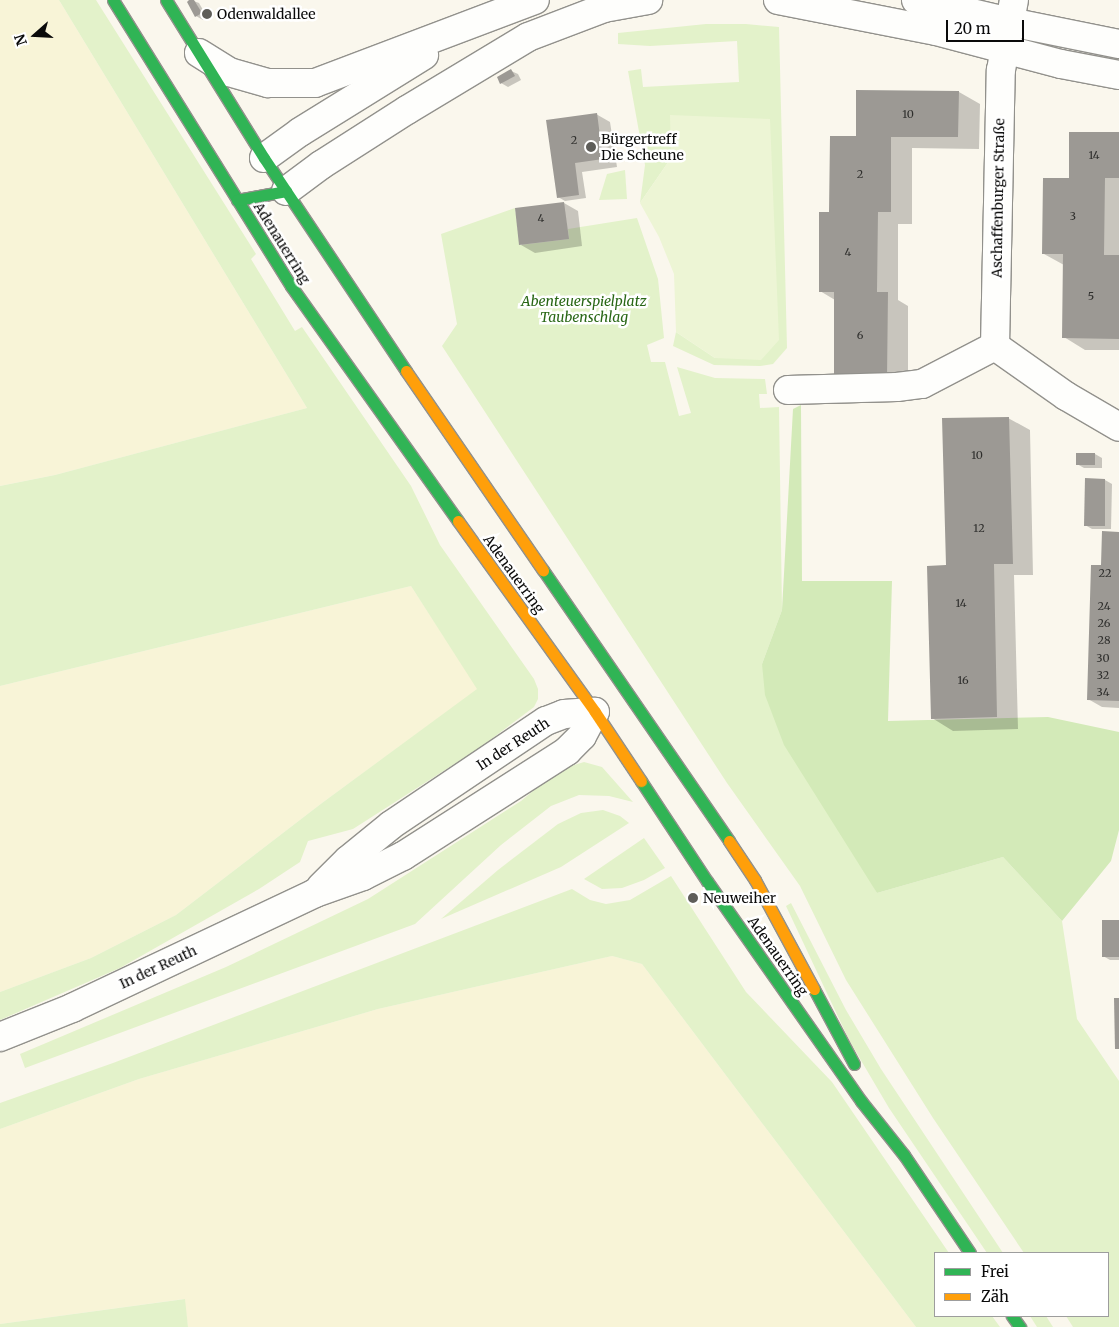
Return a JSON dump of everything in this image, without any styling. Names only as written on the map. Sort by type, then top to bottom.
[{"type":"main road","name":"Adenauerring","points":[[113,0],[291,286],[337,353],[599,710],[707,881],[861,1102],[904,1156],[969,1252]]},
{"type":"main road","name":"Adenauerring","points":[[166,0],[199,53],[261,162],[286,191],[624,694],[755,880],[904,1156]]},
{"type":"main road","points":[[237,200],[248,183]]},
{"type":"main road","points":[[237,200],[286,191]]},
{"type":"street","points":[[199,53],[229,72],[268,83],[315,83],[535,0]]},
{"type":"street","points":[[286,191],[321,165],[407,110],[528,37],[604,8],[648,0]]},
{"type":"street","points":[[778,0],[936,31],[1005,50],[1119,75]]},
{"type":"street","points":[[916,0],[1012,11],[1119,44]]},
{"type":"street","points":[[1005,50],[1012,11]]},
{"type":"street","points":[[261,162],[300,132],[474,23]]},
{"type":"street","name":"Aschaffenburger Straße","points":[[995,346],[1001,70],[1005,50]]},
{"type":"street","points":[[788,390],[896,387],[922,384],[995,346],[1066,396],[1119,428]]},
{"type":"street","name":"In der Reuth","points":[[315,893],[348,860],[391,825],[546,721],[564,714],[599,710]]},
{"type":"street","name":"In der Reuth","points":[[0,1037],[72,1008],[315,893],[363,876],[403,856],[567,751],[582,736],[599,710]]},
{"type":"shaded area","points":[[0,0],[59,0],[307,408],[55,475],[0,486]]},
{"type":"shaded area","points":[[411,586],[478,689],[322,803],[176,915],[91,958],[0,992],[0,686]]},
{"type":"shaded area","points":[[612,956],[642,964],[916,1327],[188,1327],[184,1299],[0,1324],[0,1129],[139,1079],[378,1009]]},
{"type":"green space","points":[[59,0],[96,0],[256,254],[251,259],[295,331],[302,327],[411,486],[440,545],[534,679],[538,689],[538,699],[534,707],[481,747],[353,829],[308,841],[300,862],[259,889],[120,968],[0,1020],[0,992],[91,958],[176,915],[322,803],[477,689],[411,586],[0,686],[0,486],[55,475],[307,408]]},
{"type":"green space","points":[[706,24],[746,24],[779,27],[787,348],[773,364],[760,366],[714,365],[673,346],[676,332],[715,358],[671,158],[640,203],[645,165],[628,71],[641,69],[643,87],[739,82],[737,41],[650,46],[618,44],[618,33]]},
{"type":"green space","points":[[670,115],[770,119],[779,340],[761,360],[715,358],[676,332],[674,274],[659,237],[640,203],[671,158]]},
{"type":"green space","points":[[625,170],[627,199],[599,200],[607,174]]},
{"type":"green space","name":"Abenteuerspielplatz Taubenschlag","points":[[515,208],[520,245],[569,239],[568,229],[637,218],[658,279],[664,338],[647,345],[651,362],[665,362],[679,416],[691,413],[677,367],[715,378],[765,379],[767,394],[759,394],[760,408],[779,407],[782,610],[762,664],[877,893],[1003,857],[1062,921],[1077,1019],[1119,1081],[1119,1327],[1073,1327],[1067,1317],[1109,1317],[1109,1252],[1023,1252],[933,1118],[846,980],[800,886],[727,783],[442,346],[457,324],[441,234]]},
{"type":"green space","points":[[801,405],[802,581],[892,581],[888,721],[1048,717],[1119,732],[1119,830],[1111,861],[1062,921],[1003,857],[877,893],[784,745],[765,695],[762,664],[782,610],[793,409]]},
{"type":"green space","points":[[584,762],[602,767],[633,802],[609,796],[579,795],[551,806],[501,845],[415,924],[25,1068],[20,1054],[226,967],[368,899],[521,801],[558,770]]},
{"type":"green space","points":[[603,810],[620,816],[629,823],[561,867],[441,919],[498,870],[558,824],[581,813]]},
{"type":"green space","points":[[644,838],[665,868],[644,880],[622,888],[602,889],[584,879]]},
{"type":"green space","points":[[671,876],[746,992],[832,1082],[948,1252],[934,1252],[934,1317],[993,1317],[1000,1327],[916,1327],[642,964],[612,956],[378,1009],[139,1079],[0,1129],[0,1103],[113,1063],[572,889],[590,900],[606,904],[630,900]]},
{"type":"green space","points":[[791,903],[846,1010],[881,1069],[1002,1252],[986,1252],[889,1108],[849,1040],[786,906]]},
{"type":"green space","points":[[185,1299],[188,1327],[0,1327],[0,1324]]},
{"type":"green space","points":[[1031,1317],[1047,1317],[1053,1327],[1037,1327]]},
{"type":"building","points":[[194,0],[202,13],[195,17],[187,2]]},
{"type":"building","points":[[511,69],[515,76],[500,84],[497,77]]},
{"type":"building","points":[[856,90],[959,91],[958,137],[891,137],[891,212],[878,212],[877,292],[888,292],[887,378],[834,377],[834,292],[819,292],[819,212],[829,212],[830,136],[856,136]]},
{"type":"building","points":[[597,113],[603,159],[575,163],[579,195],[557,198],[546,120]]},
{"type":"building","points":[[1069,132],[1119,132],[1119,178],[1105,178],[1104,255],[1119,255],[1119,339],[1062,338],[1063,254],[1042,254],[1043,178],[1069,178]]},
{"type":"building","points":[[564,202],[569,239],[519,245],[515,208]]},
{"type":"building","points":[[1009,417],[1013,564],[994,564],[997,717],[931,719],[927,566],[946,565],[942,418]]},
{"type":"building","points":[[1076,453],[1095,453],[1095,465],[1076,465]]},
{"type":"building","points":[[1085,478],[1105,479],[1105,526],[1084,526]]},
{"type":"building","points":[[1102,531],[1119,532],[1119,701],[1087,700],[1091,565],[1101,565]]},
{"type":"building","points":[[1102,920],[1119,920],[1119,957],[1102,957]]},
{"type":"building","points":[[1114,998],[1119,998],[1119,1049],[1115,1049]]},
{"type":"traffic: fast","points":[[113,0],[291,286],[458,521]]},
{"type":"traffic: fast","points":[[166,0],[264,158],[406,371]]},
{"type":"traffic: fast","points":[[237,200],[286,191]]},
{"type":"traffic: fast","points":[[543,570],[729,841]]},
{"type":"traffic: fast","points":[[641,781],[707,881],[861,1101],[904,1155],[969,1252]]},
{"type":"traffic: fast","points":[[814,989],[854,1064]]},
{"type":"traffic: fast","points":[[1013,1317],[1020,1327]]},
{"type":"traffic: slow","points":[[406,371],[543,570]]},
{"type":"traffic: slow","points":[[458,521],[595,712],[641,781]]},
{"type":"traffic: slow","points":[[729,841],[755,880],[814,989]]},
{"type":"place","name":"Odenwaldallee","points":[[207,14]]},
{"type":"place","name":"Bürgertreff Die Scheune","points":[[591,147]]},
{"type":"place","name":"Neuweiher","points":[[693,898]]}]
